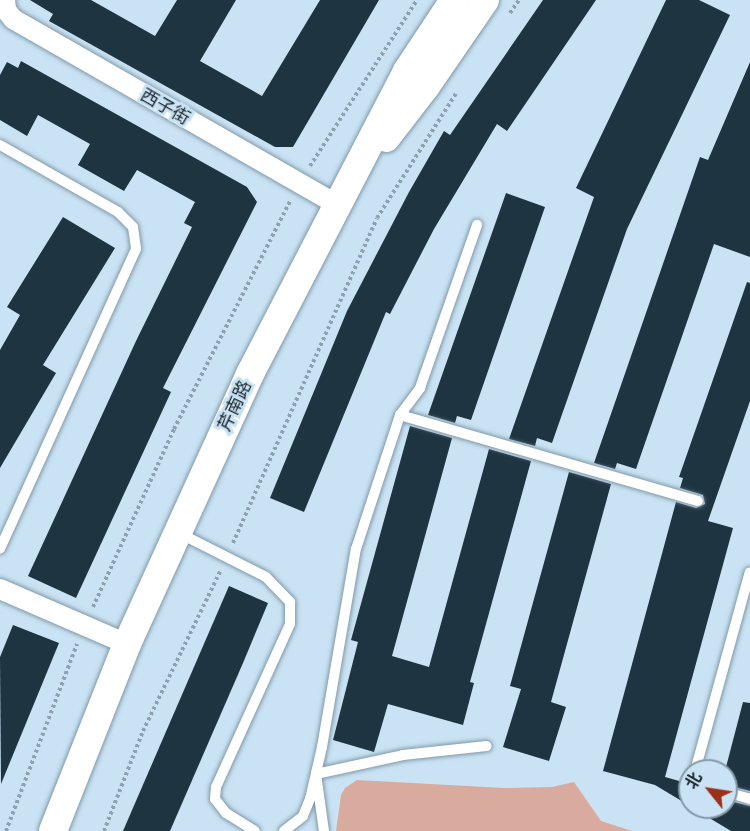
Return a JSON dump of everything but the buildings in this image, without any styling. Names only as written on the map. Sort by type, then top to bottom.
[{"type":"main road","name":"芹南路","points":[[53,831],[127,644],[250,374],[336,204],[407,71],[454,0]]},
{"type":"main road","points":[[336,204],[426,86],[496,8]]},
{"type":"street","name":"西子街","points":[[3,8],[13,19],[26,27],[336,204]]},
{"type":"street","points":[[0,589],[127,644]]},
{"type":"lane","points":[[0,145],[118,212],[133,227],[136,249],[0,549]]},
{"type":"lane","points":[[284,831],[303,816],[316,774],[356,549],[400,415],[420,388],[477,225]]},
{"type":"lane","points":[[400,415],[698,501]]},
{"type":"lane","points":[[177,531],[226,559],[267,577],[290,602],[290,624],[216,787],[215,799],[226,813],[255,831]]},
{"type":"lane","points":[[698,759],[750,572]]},
{"type":"lane","points":[[316,774],[403,755],[487,746]]},
{"type":"lane","points":[[316,774],[324,831]]},
{"type":"path","points":[[6,831],[84,627],[174,429],[299,183],[417,0]]},
{"type":"path","points":[[496,8],[519,0]]},
{"type":"path","points":[[104,831],[143,731],[226,559],[377,218],[458,91]]},
{"type":"shaded area","points":[[357,780],[504,788],[552,787],[574,782],[601,821],[632,831],[336,831],[341,795],[345,788]]}]
